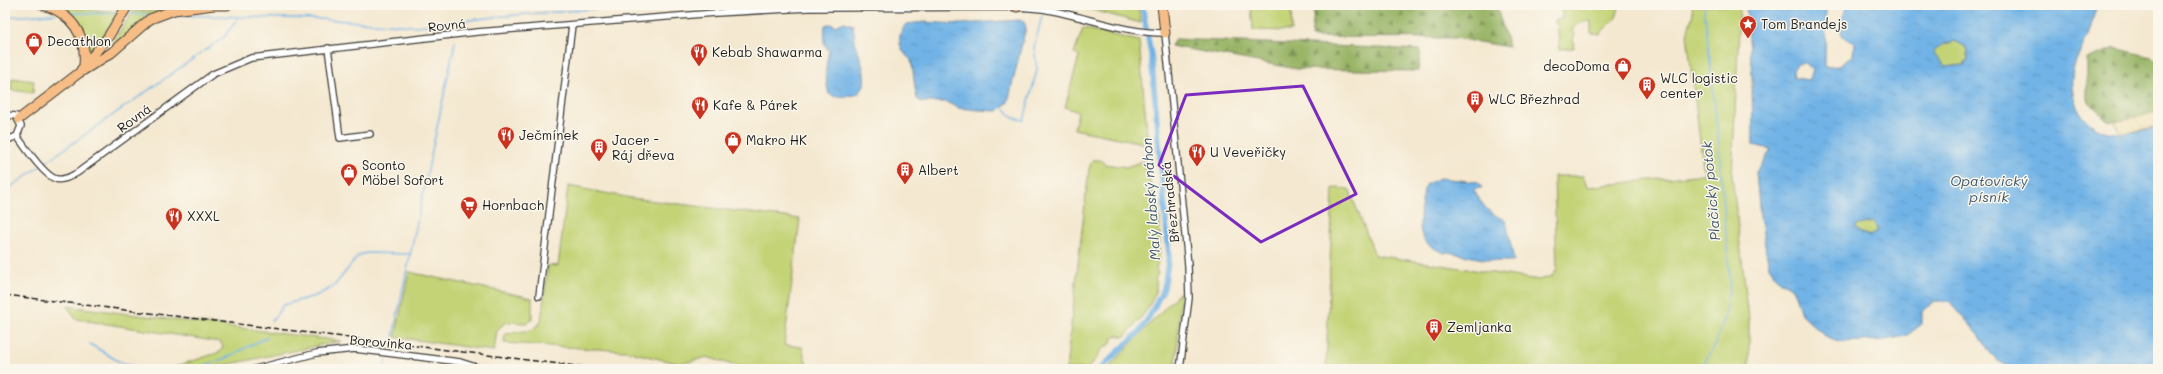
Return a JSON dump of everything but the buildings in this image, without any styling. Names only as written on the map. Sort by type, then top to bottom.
[{"type":"main road","points":[[43,5],[60,12],[76,28],[83,42],[81,69]]},
{"type":"main road","points":[[81,69],[108,37],[128,5]]},
{"type":"main road","points":[[175,5],[214,6]]},
{"type":"main road","points":[[19,119],[81,69],[110,53],[140,27],[156,16],[179,9],[227,5]]},
{"type":"main road","points":[[1162,5],[1164,33]]},
{"type":"street","name":"Rovná","points":[[17,136],[48,175],[60,180],[77,173],[213,74],[251,58],[328,48],[572,25],[716,13],[808,8],[1017,6],[1048,10],[1105,26],[1142,32],[1164,33]]},
{"type":"street","points":[[539,296],[572,25]]},
{"type":"street","name":"Březhradská","points":[[1164,33],[1188,265],[1189,298],[1180,369]]},
{"type":"street","points":[[328,48],[340,138],[370,134]]},
{"type":"street","points":[[5,114],[12,115],[19,119],[21,130],[17,136],[10,139],[5,139]]},
{"type":"street","name":"Borovinka","points":[[255,369],[317,353],[355,349],[460,362],[482,369]]},
{"type":"highlighted area","points":[[1303,86],[1356,194],[1261,242],[1159,165],[1186,95]]},
{"type":"green space","points":[[1074,5],[1138,5],[1141,23]]},
{"type":"green space","points":[[1251,5],[1292,5],[1291,31],[1253,30]]},
{"type":"green space","points":[[1315,5],[1496,5],[1509,47],[1455,38],[1311,37]]},
{"type":"green space","points":[[1589,5],[1618,5],[1617,15],[1600,34],[1591,33],[1591,21],[1580,23],[1572,29],[1575,35],[1573,38],[1574,48],[1560,49],[1557,23],[1554,23],[1555,20],[1562,19],[1562,8]]},
{"type":"green space","points":[[1692,5],[1740,5],[1732,176],[1749,319],[1749,369],[1326,369],[1333,188],[1349,189],[1375,255],[1539,280],[1552,276],[1557,269],[1554,176],[1583,176],[1587,187],[1704,174],[1687,34],[1693,13]]},
{"type":"green space","points":[[52,6],[119,12],[89,56],[85,38],[79,25],[74,19]]},
{"type":"green space","points":[[133,11],[163,11],[104,55]]},
{"type":"green space","points":[[1083,28],[1139,41],[1148,144],[1074,129],[1078,112],[1065,107],[1079,56],[1074,53]]},
{"type":"green space","points":[[1175,39],[1421,50],[1418,71],[1297,69],[1171,46]]},
{"type":"green space","points":[[1955,41],[1966,47],[1968,58],[1964,65],[1946,67],[1932,52],[1944,44]]},
{"type":"green space","points":[[2115,48],[2152,57],[2158,61],[2158,115],[2109,122],[2087,100],[2087,59]]},
{"type":"green space","points":[[12,78],[34,81],[33,93],[11,90]]},
{"type":"green space","points":[[1092,160],[1101,160],[1104,164],[1126,167],[1144,161],[1160,218],[1159,259],[1156,268],[1158,274],[1155,279],[1155,293],[1152,301],[1147,310],[1129,332],[1124,337],[1118,335],[1112,339],[1111,343],[1100,351],[1098,357],[1087,369],[1066,369],[1089,169]]},
{"type":"green space","points":[[568,186],[631,198],[800,219],[784,345],[802,347],[808,369],[746,369],[707,357],[680,364],[626,351],[504,343],[505,334],[532,330],[541,322],[548,265],[558,266]]},
{"type":"green space","points":[[1873,222],[1879,230],[1870,236],[1859,232],[1854,225]]},
{"type":"green space","points":[[409,272],[532,298],[532,319],[528,323],[506,322],[497,330],[494,351],[395,337]]},
{"type":"green space","points":[[1180,292],[1175,369],[1107,369]]},
{"type":"green space","points":[[67,306],[341,341],[206,369],[168,369],[220,352],[223,347],[220,342],[76,319]]},
{"type":"sand","points":[[2158,112],[2158,126],[2121,134],[2114,122]]},
{"type":"water","name":"Opatovický písník","points":[[1746,5],[1826,5],[1825,67],[1839,66],[1853,56],[1854,43],[1844,37],[1841,33],[1842,20],[1848,5],[2096,5],[2090,29],[2073,71],[2072,91],[2079,110],[2086,120],[2104,131],[2114,133],[2136,132],[2158,126],[2158,369],[2009,369],[1991,354],[1980,336],[1949,301],[1935,301],[1922,312],[1922,324],[1906,336],[1885,340],[1839,342],[1827,338],[1801,314],[1793,289],[1779,281],[1769,267],[1760,216],[1756,172],[1771,149],[1753,145],[1752,74]],"holes":[[[1955,41],[1966,47],[1968,58],[1964,65],[1946,67],[1933,52],[1944,44]],[[1806,63],[1813,71],[1809,80],[1794,78],[1793,70],[1797,64]],[[1873,222],[1879,230],[1870,236],[1859,232],[1855,226]]]},
{"type":"water","points":[[1020,20],[1024,22],[1026,27],[1008,102],[998,111],[959,108],[946,102],[921,102],[917,99],[911,60],[901,48],[900,43],[900,34],[906,24],[925,22],[959,24]]},
{"type":"water","points":[[844,22],[853,25],[855,41],[864,72],[864,80],[863,87],[859,93],[851,96],[840,97],[829,94],[826,78],[826,67],[829,51],[824,43],[825,25],[831,24],[836,26]]},
{"type":"water","points":[[1440,178],[1477,182],[1482,188],[1476,188],[1474,190],[1483,205],[1490,212],[1506,220],[1514,261],[1493,261],[1448,252],[1444,253],[1432,247],[1425,241],[1420,227],[1424,189],[1427,184]]},
{"type":"waterway","points":[[172,15],[319,19],[416,26],[504,16],[644,5]]},
{"type":"waterway","name":"Malý labský náhon","points":[[1100,369],[1139,332],[1149,317],[1164,288],[1169,256],[1151,54],[1142,5]]},
{"type":"waterway","name":"Plačický potok","points":[[1701,369],[1715,344],[1725,316],[1730,283],[1719,146],[1704,5]]},
{"type":"waterway","points":[[68,13],[116,14]]},
{"type":"waterway","points":[[5,17],[55,14]]},
{"type":"waterway","points":[[130,14],[150,15]]},
{"type":"waterway","points":[[1004,108],[1013,118],[1024,120],[1037,70],[1034,47],[1042,16]]},
{"type":"waterway","points":[[133,101],[224,37],[239,17]]},
{"type":"waterway","points":[[393,336],[455,42]]},
{"type":"waterway","points":[[5,191],[130,103]]},
{"type":"waterway","points":[[272,321],[283,305],[318,295],[334,286],[359,255],[367,253],[410,254]]},
{"type":"waterway","points":[[194,369],[226,358],[267,337]]},
{"type":"waterway","points":[[90,344],[118,361],[141,369]]},
{"type":"waterway","points":[[383,369],[387,359]]},
{"type":"railway","points":[[5,295],[600,369]]},
{"type":"place","name":"Tom Brandejs","points":[[1748,39]]},
{"type":"place","name":"Decathlon","points":[[34,56]]},
{"type":"place","name":"Kebab Shawarma","points":[[699,67]]},
{"type":"place","name":"decoDoma","points":[[1623,81]]},
{"type":"place","name":"WLC logistic center","points":[[1647,100]]},
{"type":"place","name":"WLC Březhrad","points":[[1475,114]]},
{"type":"place","name":"Kafe & Párek","points":[[700,120]]},
{"type":"place","name":"Ječmínek","points":[[506,150]]},
{"type":"place","name":"Makro HK","points":[[733,155]]},
{"type":"place","name":"Jacer - Ráj dřeva","points":[[599,162]]},
{"type":"place","name":"U Veveřičky","points":[[1197,167]]},
{"type":"place","name":"Albert","points":[[905,185]]},
{"type":"place","name":"Sconto Möbel Sofort","points":[[349,187]]},
{"type":"place","name":"Hornbach","points":[[469,220]]},
{"type":"place","name":"XXXL","points":[[174,231]]},
{"type":"place","name":"Zemljanka","points":[[1434,342]]}]
